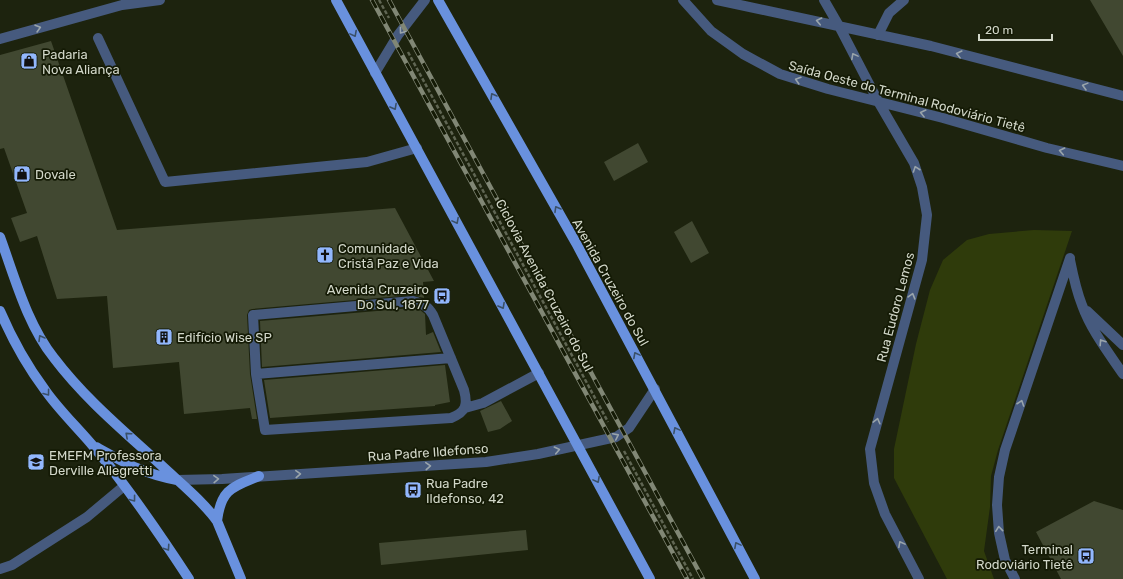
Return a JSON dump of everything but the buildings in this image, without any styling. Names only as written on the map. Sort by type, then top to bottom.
[{"type":"main road","points":[[336,0],[650,579]]},
{"type":"main road","name":"Avenida Cruzeiro do Sul","points":[[438,0],[576,243],[755,579]]},
{"type":"main road","points":[[0,237],[26,308],[39,335],[53,358],[101,411],[211,513],[217,521],[241,579]]},
{"type":"main road","points":[[0,311],[20,353],[41,384],[70,421],[93,446],[124,486],[189,579]]},
{"type":"main road","points":[[93,446],[130,466],[160,477],[177,480]]},
{"type":"main road","points":[[217,521],[221,501],[227,492],[238,485],[259,476]]},
{"type":"street","points":[[0,39],[122,5],[160,0]]},
{"type":"street","points":[[375,73],[398,35],[425,0]]},
{"type":"street","name":"Saída Oeste do Terminal Rodoviário Tietê","points":[[683,0],[711,31],[743,54],[780,74],[1047,148],[1123,166]]},
{"type":"street","points":[[717,0],[931,46],[1123,96]]},
{"type":"street","name":"Rua Eudoro Lemos","points":[[824,0],[914,163],[922,187],[927,215],[922,260],[870,449],[874,483],[885,514],[919,579]]},
{"type":"street","points":[[878,35],[888,13],[904,0]]},
{"type":"street","points":[[98,38],[165,182],[367,162],[417,148]]},
{"type":"street","points":[[1015,579],[1005,560],[999,533],[997,505],[999,477],[1005,450],[1070,258],[1074,282],[1082,306],[1093,329],[1123,374]]},
{"type":"street","points":[[413,301],[422,303],[429,308],[451,358],[467,399],[465,408],[459,415],[451,418],[265,430],[256,374],[253,315],[413,301]]},
{"type":"street","points":[[1082,306],[1123,345]]},
{"type":"street","points":[[256,374],[451,358]]},
{"type":"street","points":[[465,408],[483,403],[539,373]]},
{"type":"street","name":"Rua Padre Ildefonso","points":[[177,480],[486,462],[538,454],[616,437],[629,428],[655,389]]},
{"type":"street","points":[[0,569],[12,565],[87,517],[124,486]]},
{"type":"path","name":"Ciclovia Avenida Cruzeiro do Sul","points":[[379,0],[693,579]]},
{"type":"green space","points":[[1034,230],[1072,231],[998,450],[991,476],[990,507],[984,551],[994,579],[947,579],[894,478],[894,449],[916,344],[930,290],[943,260],[967,240],[989,234]]},
{"type":"railway","points":[[372,0],[687,579]]},
{"type":"railway","points":[[389,0],[703,579]]},
{"type":"place","name":"Padaria Nova Aliança","points":[[29,61]]},
{"type":"place","name":"Dovale","points":[[22,174]]},
{"type":"place","name":"Comunidade Cristã Paz e Vida","points":[[325,255]]},
{"type":"place","name":"Avenida Cruzeiro Do Sul, 1877","points":[[442,296]]},
{"type":"place","name":"Edifício Wise SP","points":[[164,337]]},
{"type":"place","name":"EMEFM Professora Derville Allegretti","points":[[36,462]]},
{"type":"place","name":"Rua Padre Ildefonso, 42","points":[[413,490]]},
{"type":"place","name":"Terminal Rodoviário Tietê","points":[[1086,556]]}]
